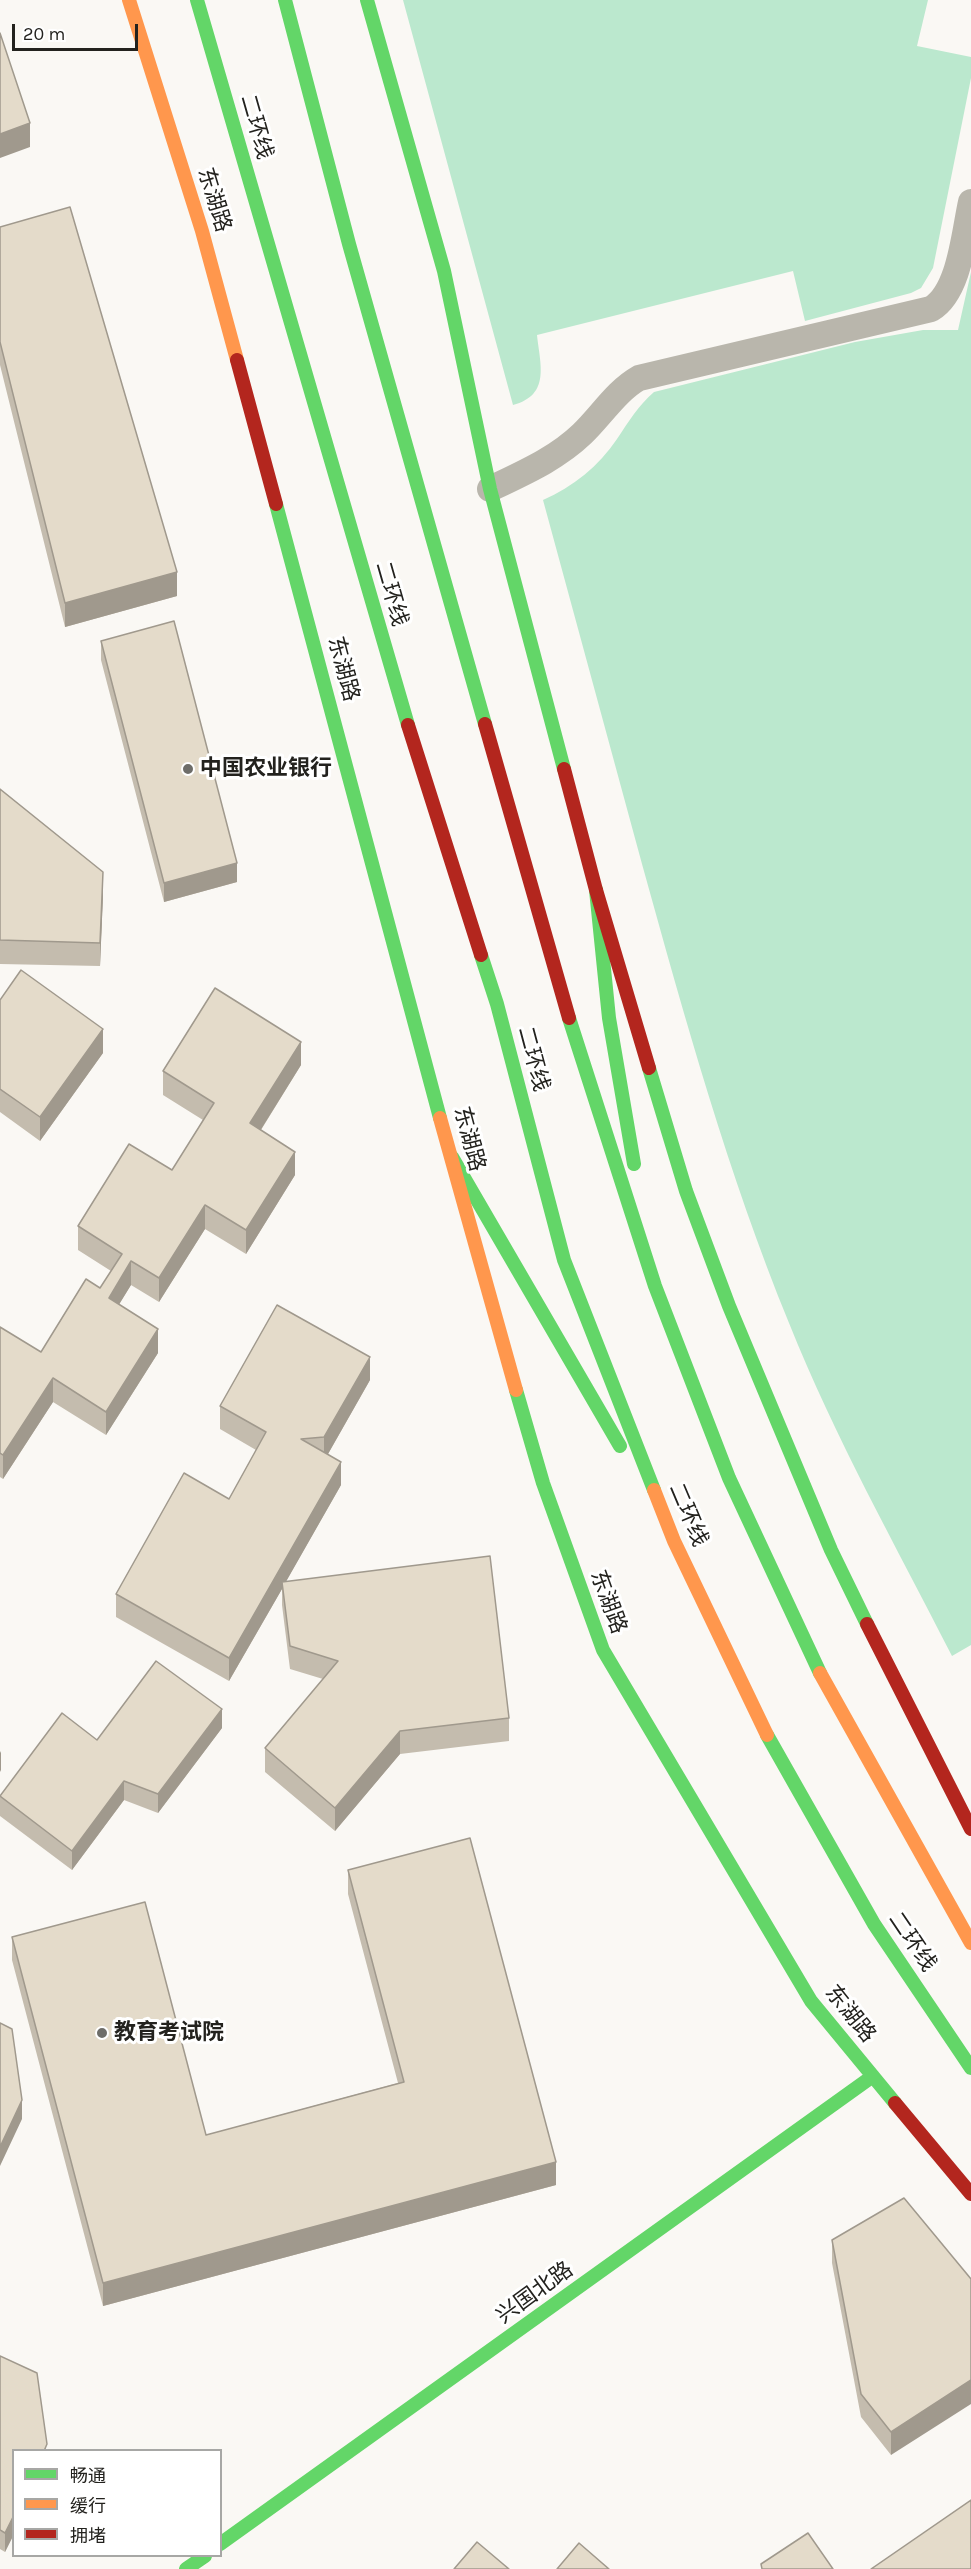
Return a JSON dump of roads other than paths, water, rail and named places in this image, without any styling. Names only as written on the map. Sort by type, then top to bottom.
[{"type":"main road","name":"东湖路","points":[[129,0],[202,231],[491,1306],[543,1483],[603,1650],[811,2001],[971,2194]]},
{"type":"main road","name":"二环线","points":[[197,0],[391,671],[497,1004],[564,1260],[674,1540],[762,1727],[874,1924],[971,2068]]},
{"type":"main road","name":"二环线","points":[[285,0],[349,244],[563,1001],[655,1286],[729,1478],[823,1679],[971,1943]]},
{"type":"main road","points":[[367,0],[444,271],[490,489],[596,890],[686,1191],[729,1306],[831,1550],[897,1688],[971,1829]]},
{"type":"main road","points":[[596,890],[609,1018],[632,1158],[639,1181]]},
{"type":"main road","points":[[452,1157],[674,1540]]},
{"type":"main road","points":[[674,1295],[729,1478]]},
{"type":"main road","name":"兴国北路","points":[[222,2543],[873,2076]]},
{"type":"main road","points":[[186,2569],[204,2557]]},
{"type":"lane","points":[[490,489],[537,466],[567,447],[621,392],[639,378],[931,309],[948,295],[953,282],[971,202]]},
{"type":"place","name":"中国农业银行","points":[[188,769]]},
{"type":"place","name":"教育考试院","points":[[102,2033]]}]
